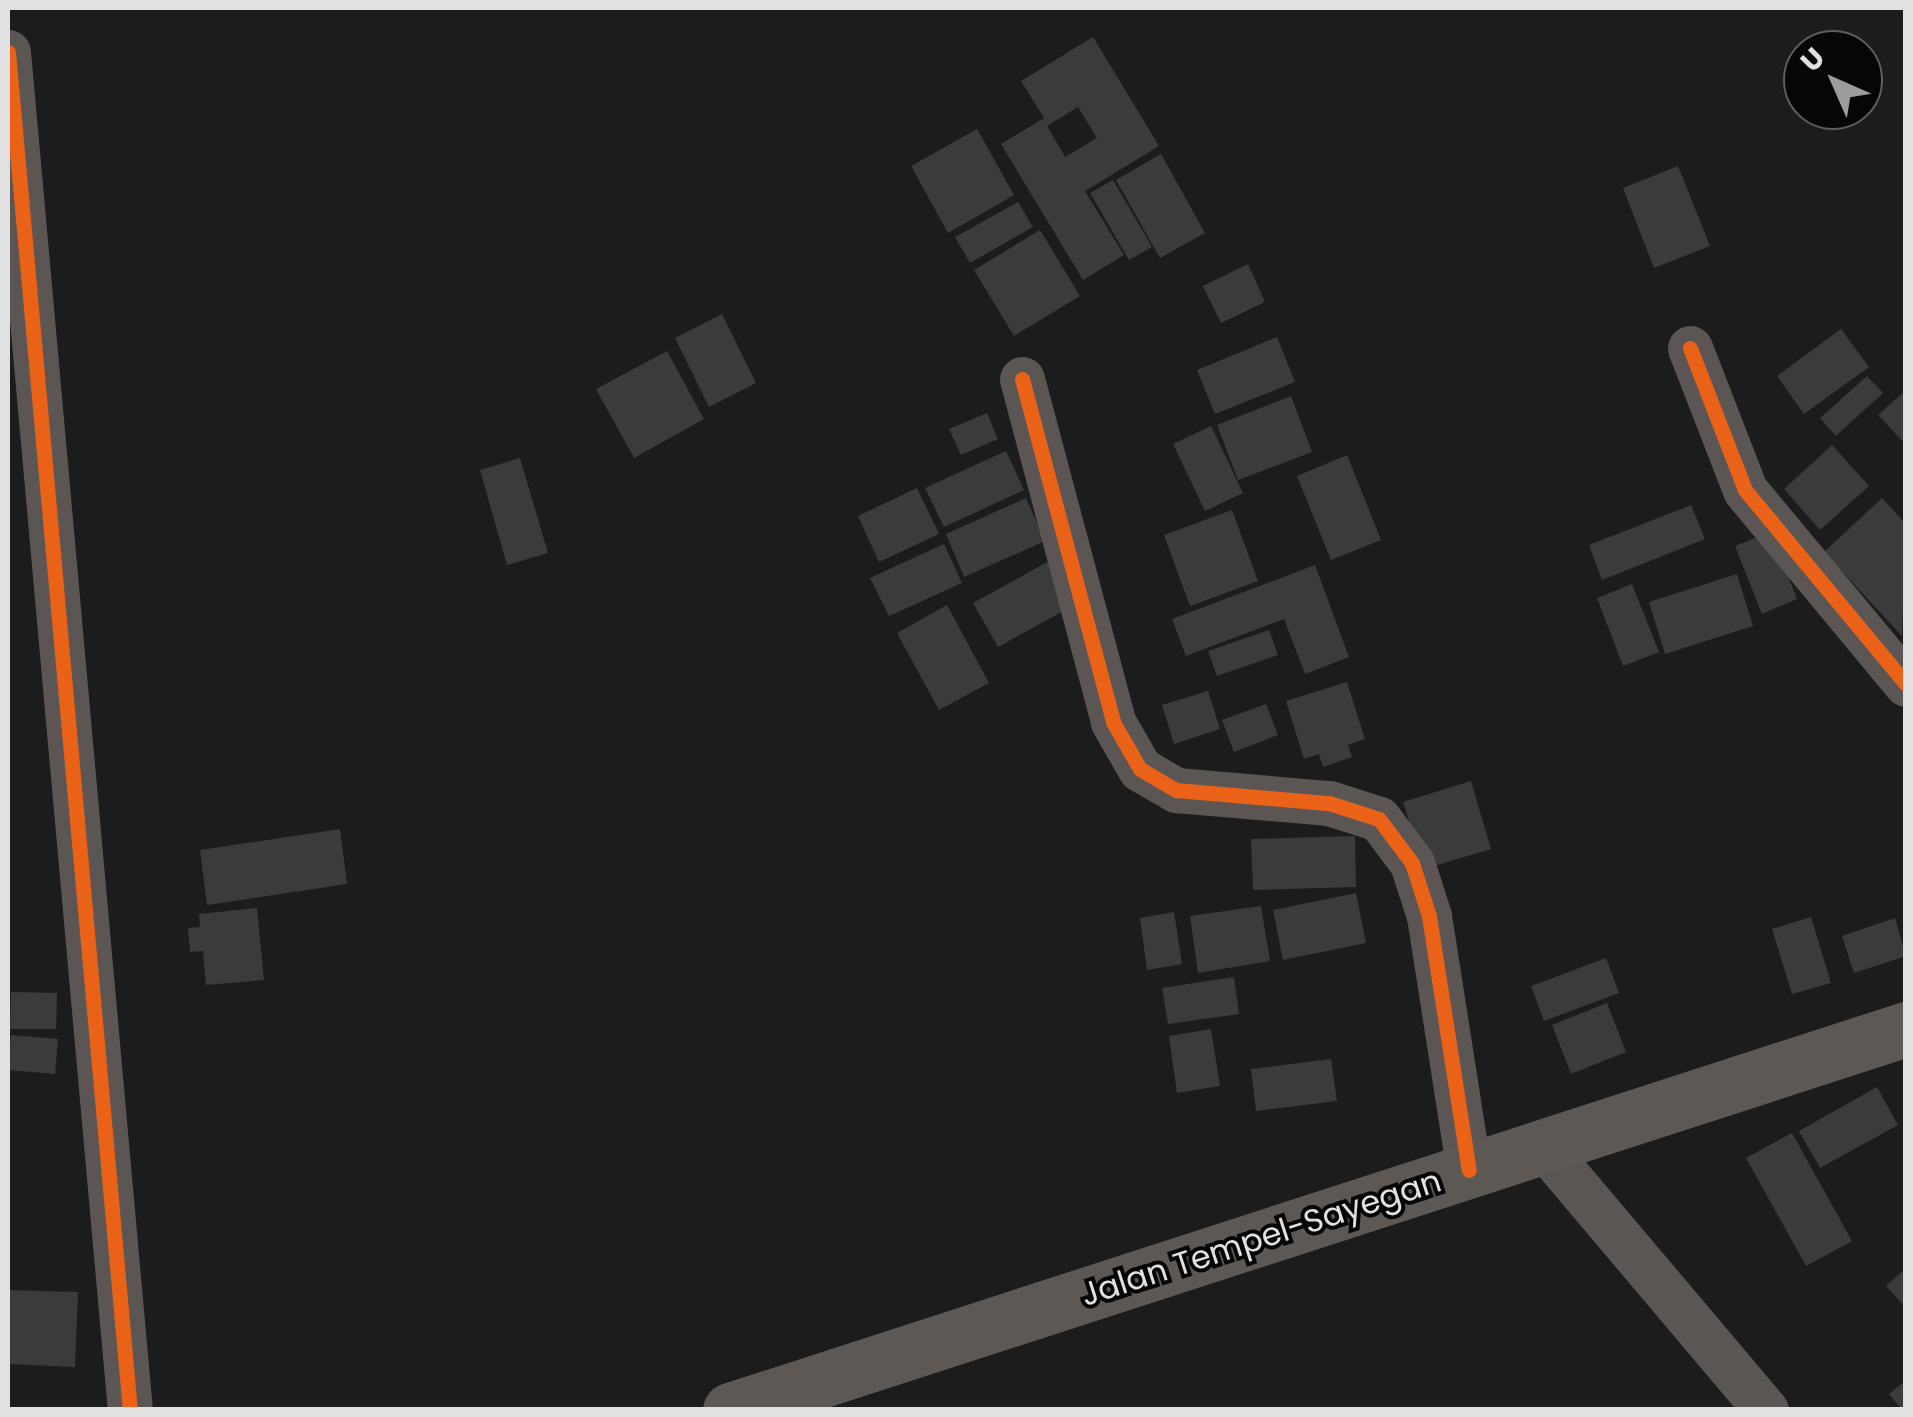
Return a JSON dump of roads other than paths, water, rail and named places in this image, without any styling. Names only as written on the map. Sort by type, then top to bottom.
[{"type":"main road","name":"Jalan Tempel-Sayegan","points":[[730,1410],[1470,1170],[1547,1151],[1906,1030]]},
{"type":"street","points":[[8,52],[130,1410]]},
{"type":"street","points":[[1690,348],[1744,490],[1906,684]]},
{"type":"street","points":[[1022,379],[1118,738],[1140,768],[1176,790],[1329,803],[1379,819],[1412,864],[1429,916],[1470,1170]]},
{"type":"street","points":[[1547,1151],[1766,1410]]}]
